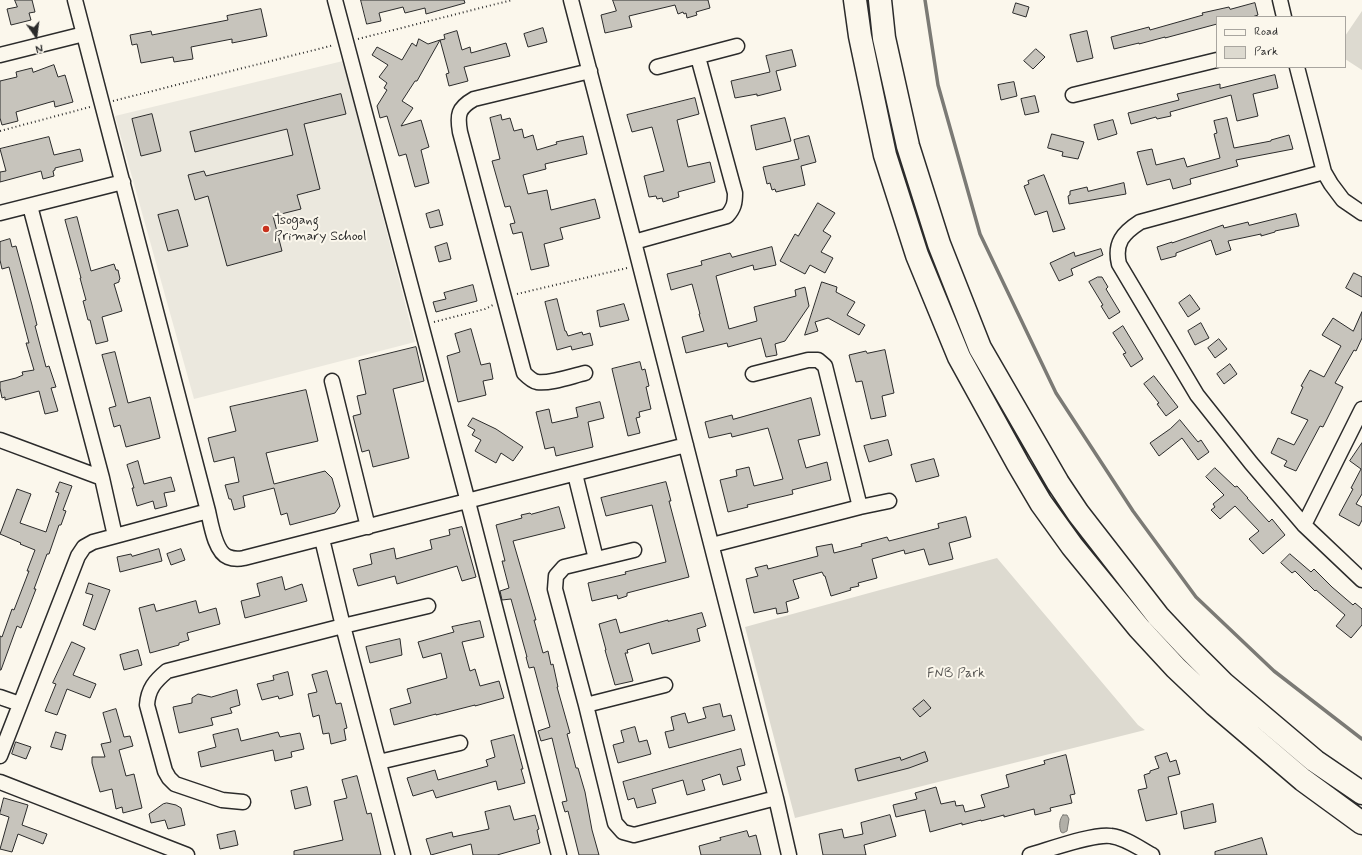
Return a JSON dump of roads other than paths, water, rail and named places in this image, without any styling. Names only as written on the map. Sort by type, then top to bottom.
[{"type":"main road","points":[[855,0],[860,36],[885,155],[916,255],[959,357],[1037,497],[1072,546],[1134,622],[1176,668],[1215,705],[1303,780],[1362,823]]},
{"type":"main road","points":[[880,0],[884,38],[908,146],[939,244],[980,348],[1058,483],[1078,513],[1158,616],[1191,651],[1224,684],[1315,761],[1362,793]]},
{"type":"street","points":[[75,0],[208,512],[218,545],[221,552],[227,557],[244,558],[322,539],[686,445]]},
{"type":"street","points":[[335,0],[468,502],[559,855]]},
{"type":"street","points":[[571,0],[712,545],[789,855]]},
{"type":"street","points":[[1280,0],[1284,16]]},
{"type":"street","points":[[0,55],[84,34]]},
{"type":"street","points":[[657,67],[737,46]]},
{"type":"street","points":[[634,242],[727,216],[732,210],[735,202],[735,193],[698,57]]},
{"type":"street","points":[[1074,95],[1216,60]]},
{"type":"street","points":[[1297,68],[1324,172],[1343,200],[1362,213]]},
{"type":"street","points":[[585,373],[547,382],[538,382],[530,379],[524,373],[458,120],[460,111],[465,104],[474,99],[590,71]]},
{"type":"street","points":[[1324,172],[1140,222],[1129,229],[1120,240],[1117,254],[1119,264],[1197,395],[1251,463],[1304,525],[1362,580]]},
{"type":"street","points":[[0,213],[123,182]]},
{"type":"street","points":[[30,206],[102,478],[115,536]]},
{"type":"street","points":[[753,374],[808,360],[818,360],[825,366],[860,507]]},
{"type":"street","points":[[332,381],[368,527]]},
{"type":"street","points":[[1304,525],[1362,409]]},
{"type":"street","points":[[0,440],[102,478]]},
{"type":"street","points":[[575,474],[596,559]]},
{"type":"street","points":[[712,545],[889,501]]},
{"type":"street","points":[[0,756],[78,556],[84,547],[93,542],[208,512]]},
{"type":"street","points":[[322,539],[343,626],[403,855]]},
{"type":"street","points":[[634,550],[564,567],[556,576],[555,590],[586,705],[615,823],[623,832],[634,835],[776,798]]},
{"type":"street","points":[[243,802],[222,800],[175,784],[169,778],[165,771],[147,705],[147,698],[150,689],[155,681],[167,671],[428,606]]},
{"type":"street","points":[[586,705],[665,685]]},
{"type":"street","points":[[0,697],[20,704]]},
{"type":"street","points":[[379,762],[460,743]]},
{"type":"street","points":[[0,782],[188,855]]},
{"type":"street","points":[[1030,855],[1092,837],[1109,836],[1126,840],[1152,855]]},
{"type":"waterway","points":[[925,0],[938,85],[980,234],[1056,393],[1133,511],[1196,597],[1274,671],[1362,739]]},
{"type":"place","name":"Tsogang Primary School","points":[[266,229]]},
{"type":"park label","name":"FNB Park","points":[[956,674]]}]
